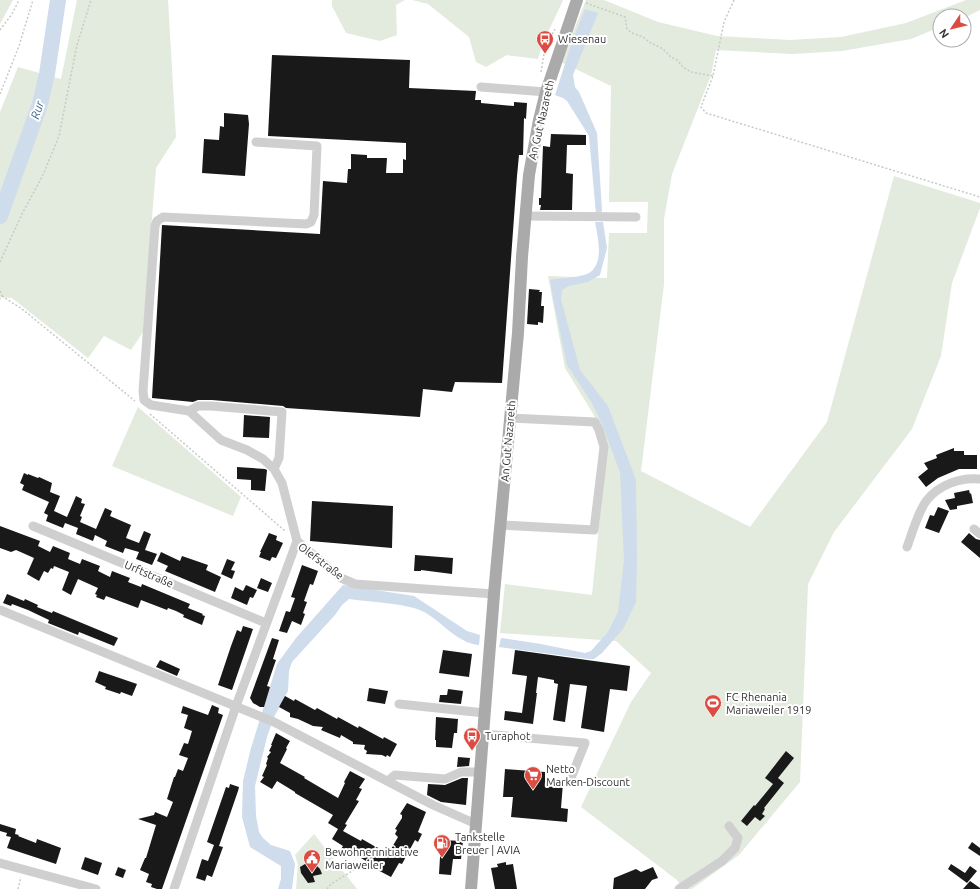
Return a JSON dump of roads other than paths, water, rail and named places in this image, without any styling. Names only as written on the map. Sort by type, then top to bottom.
[{"type":"main road","name":"An Gut Nazareth","points":[[471,889],[494,594],[518,333],[529,175],[539,120],[546,92],[581,1]]},
{"type":"street","points":[[481,87],[546,92]]},
{"type":"street","points":[[256,142],[317,146],[314,215],[311,222],[306,224],[163,217],[158,221],[155,226],[143,391],[144,400],[151,405],[189,410],[198,406],[211,406],[282,412],[279,458],[274,469]]},
{"type":"street","points":[[525,216],[636,217]]},
{"type":"street","points":[[189,410],[221,440],[247,450],[263,459],[274,469],[282,483],[297,541]]},
{"type":"street","points":[[501,525],[594,530],[604,447],[595,422],[510,418]]},
{"type":"street","points":[[907,547],[926,501],[941,487],[959,480],[980,479]]},
{"type":"street","name":"Urftstraße","points":[[33,526],[266,623]]},
{"type":"street","name":"Olefstraße","points":[[174,889],[236,706],[297,541],[341,578],[355,584],[494,594]]},
{"type":"street","points":[[0,610],[274,722],[433,805],[476,824]]},
{"type":"street","points":[[399,704],[485,713]]},
{"type":"street","points":[[483,734],[584,743],[571,778]]},
{"type":"street","points":[[388,781],[395,775],[445,780],[461,772],[480,772]]},
{"type":"street","points":[[680,888],[722,861],[735,848],[738,838],[729,826]]},
{"type":"street","points":[[0,863],[96,889]]},
{"type":"water","points":[[585,9],[598,13],[573,75],[575,87],[579,92],[597,133],[601,214],[596,214],[589,136],[567,101],[555,95],[573,39]]},
{"type":"water","points":[[595,222],[603,222],[607,248],[600,275],[588,282],[569,286],[562,290],[561,299],[580,370],[608,406],[636,480],[637,559],[636,602],[623,629],[602,653],[594,659],[588,659],[499,647],[501,638],[585,653],[591,651],[608,632],[618,612],[624,560],[620,472],[592,403],[567,365],[550,280],[576,277],[591,272],[598,260],[599,252]]},
{"type":"water","points":[[343,585],[414,596],[467,631],[480,635],[479,645],[456,636],[429,615],[415,608],[396,604],[349,599],[292,662],[289,671],[288,691],[274,717],[267,737],[255,786],[256,816],[259,832],[271,845],[290,851],[295,864],[292,889],[278,889],[281,879],[281,866],[250,847],[242,817],[243,781],[251,748],[277,664],[296,638]]},
{"type":"waterway","name":"Rur","points":[[0,216],[40,104],[47,74],[58,0]]},
{"type":"place","name":"Wiesenau","points":[[545,54]]},
{"type":"place","name":"FC Rhenania Mariaweiler 1919","points":[[713,718]]},
{"type":"place","name":"Turaphot","points":[[472,751]]},
{"type":"place","name":"Netto Marken-Discount","points":[[533,790]]},
{"type":"place","name":"Tankstelle Breuer | AVIA","points":[[442,858]]},
{"type":"place","name":"Bewohnerinitiative Mariaweiler","points":[[312,873]]}]
